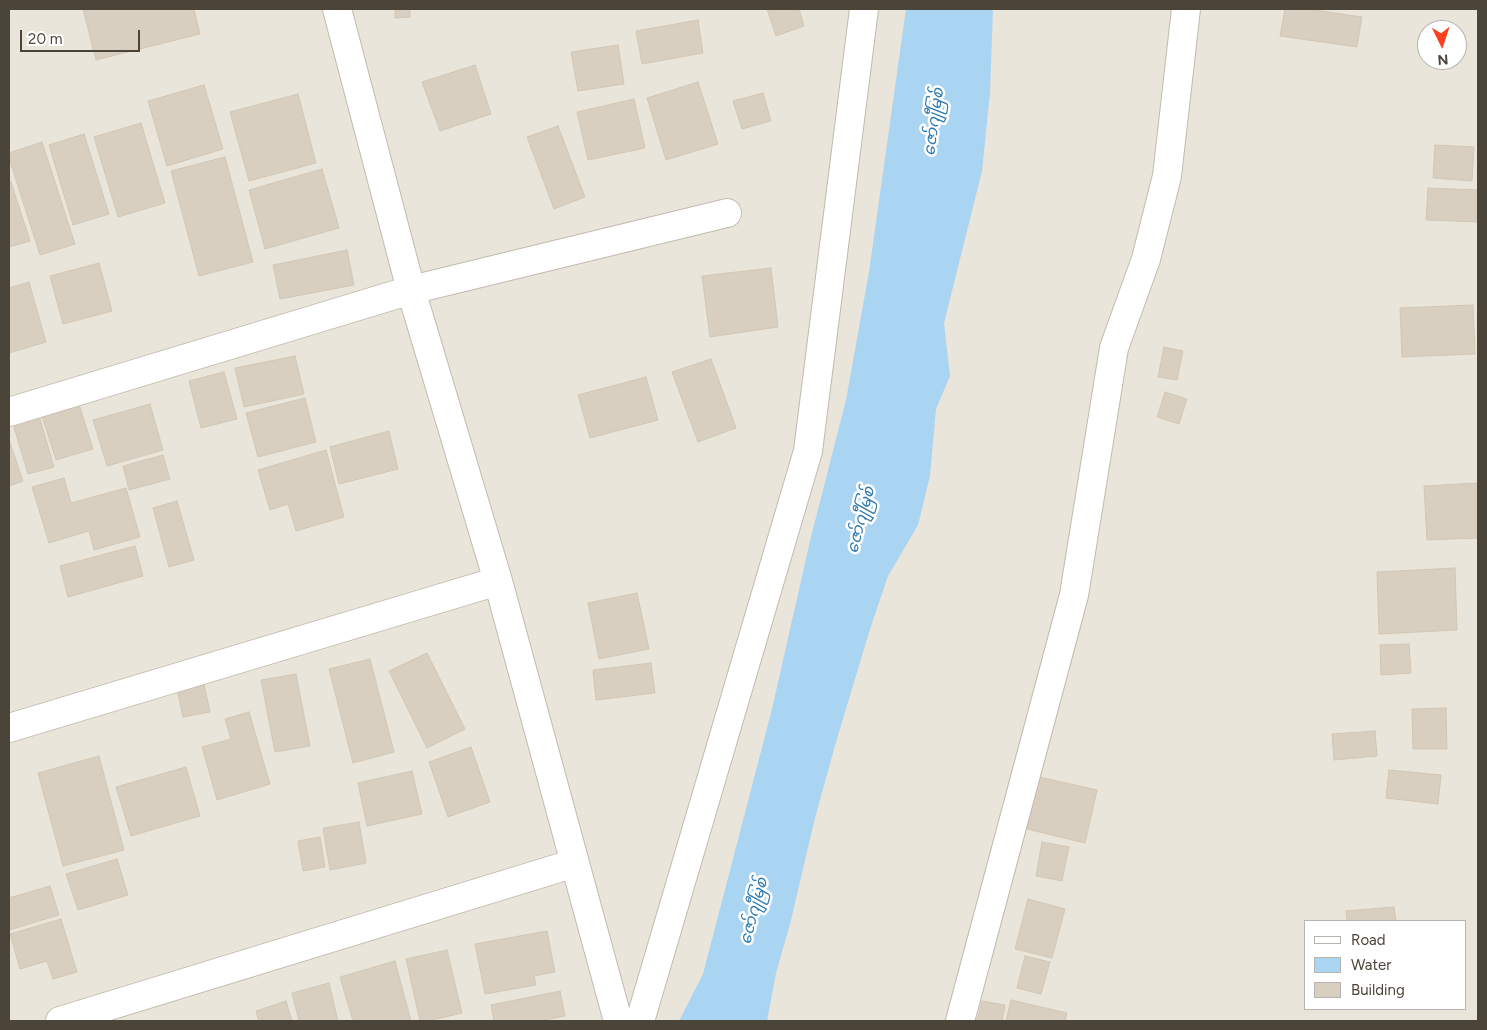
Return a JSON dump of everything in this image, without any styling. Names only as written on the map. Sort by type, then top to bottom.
[{"type":"street","points":[[337,9],[411,290],[498,581],[618,1021]]},
{"type":"street","points":[[640,1021],[808,450],[864,9]]},
{"type":"street","points":[[960,1021],[1074,596],[1114,348],[1146,259],[1167,176],[1186,9]]},
{"type":"street","points":[[9,412],[411,290],[727,213]]},
{"type":"street","points":[[9,728],[498,581]]},
{"type":"street","points":[[60,1021],[575,863]]},
{"type":"shaded area","points":[[9,9],[1478,9],[1478,1021],[9,1021]]},
{"type":"water","name":"ဇော်ဂျီမြစ်","points":[[906,9],[993,9],[990,93],[982,171],[944,323],[950,376],[936,409],[930,476],[918,525],[888,576],[836,742],[776,973],[767,1021],[679,1021],[703,974],[772,709],[810,541],[846,400],[869,272]]},
{"type":"building","points":[[83,9],[194,9],[200,34],[96,60]]},
{"type":"building","points":[[395,9],[410,9],[410,17],[395,18]]},
{"type":"building","points":[[767,9],[799,9],[804,26],[776,36]]},
{"type":"building","points":[[1285,9],[1308,9],[1362,17],[1357,47],[1280,36]]},
{"type":"building","points":[[698,20],[703,53],[642,64],[636,31]]},
{"type":"building","points":[[618,45],[624,84],[578,91],[571,52]]},
{"type":"building","points":[[475,65],[491,114],[440,131],[422,82]]},
{"type":"building","points":[[698,82],[718,144],[666,160],[647,98]]},
{"type":"building","points":[[204,85],[223,149],[167,166],[148,101]]},
{"type":"building","points":[[763,93],[771,121],[742,129],[733,101]]},
{"type":"building","points":[[298,94],[316,163],[249,181],[230,112]]},
{"type":"building","points":[[634,99],[645,148],[588,160],[577,112]]},
{"type":"building","points":[[141,123],[165,203],[118,217],[94,137]]},
{"type":"building","points":[[558,126],[585,197],[554,209],[527,137]]},
{"type":"building","points":[[84,134],[109,214],[73,225],[49,145]]},
{"type":"building","points":[[42,142],[75,244],[40,255],[9,153]]},
{"type":"building","points":[[1435,145],[1474,147],[1472,181],[1433,178]]},
{"type":"building","points":[[225,157],[253,262],[199,276],[171,171]]},
{"type":"building","points":[[322,169],[339,228],[265,249],[249,190]]},
{"type":"building","points":[[11,182],[30,241],[9,247],[9,183]]},
{"type":"building","points":[[1428,188],[1478,190],[1478,222],[1426,220]]},
{"type":"building","points":[[347,250],[354,285],[280,299],[273,265]]},
{"type":"building","points":[[99,263],[112,311],[63,324],[50,276]]},
{"type":"building","points":[[771,268],[778,327],[710,337],[702,276]]},
{"type":"building","points":[[29,282],[46,342],[9,353],[9,288]]},
{"type":"building","points":[[1473,305],[1475,354],[1402,357],[1400,308]]},
{"type":"building","points":[[1164,347],[1183,351],[1177,380],[1158,377]]},
{"type":"building","points":[[295,356],[304,394],[244,407],[235,368]]},
{"type":"building","points":[[711,359],[736,428],[698,442],[672,372]]},
{"type":"building","points":[[224,372],[237,419],[201,428],[189,381]]},
{"type":"building","points":[[646,377],[658,420],[590,438],[578,395]]},
{"type":"building","points":[[1165,392],[1187,399],[1179,424],[1157,417]]},
{"type":"building","points":[[305,398],[316,442],[258,457],[246,413]]},
{"type":"building","points":[[78,401],[93,449],[56,460],[41,413]]},
{"type":"building","points":[[150,404],[163,450],[107,466],[93,420]]},
{"type":"building","points":[[40,419],[54,467],[28,474],[14,427]]},
{"type":"building","points":[[389,431],[398,469],[339,484],[330,447]]},
{"type":"building","points":[[9,440],[23,481],[9,486]]},
{"type":"building","points":[[326,450],[344,517],[296,531],[288,504],[270,510],[258,470]]},
{"type":"building","points":[[163,455],[170,479],[129,490],[123,466]]},
{"type":"building","points":[[64,478],[71,503],[126,488],[140,537],[94,550],[89,531],[49,543],[32,487]]},
{"type":"building","points":[[1478,483],[1478,538],[1427,540],[1424,486]]},
{"type":"building","points":[[177,501],[194,560],[169,567],[153,508]]},
{"type":"building","points":[[135,546],[143,576],[68,597],[60,566]]},
{"type":"building","points":[[1455,568],[1457,630],[1379,634],[1377,572]]},
{"type":"building","points":[[637,593],[649,649],[599,659],[588,603]]},
{"type":"building","points":[[1409,644],[1411,673],[1381,675],[1380,645]]},
{"type":"building","points":[[427,653],[465,729],[427,748],[389,671]]},
{"type":"building","points":[[370,659],[394,752],[353,763],[329,669]]},
{"type":"building","points":[[651,663],[655,693],[596,700],[593,670]]},
{"type":"building","points":[[296,674],[310,746],[275,752],[261,680]]},
{"type":"building","points":[[203,679],[210,712],[183,717],[176,685]]},
{"type":"building","points":[[1446,708],[1447,749],[1413,749],[1412,709]]},
{"type":"building","points":[[249,712],[270,784],[217,800],[202,747],[231,739],[225,719]]},
{"type":"building","points":[[1375,731],[1377,756],[1334,760],[1332,734]]},
{"type":"building","points":[[471,747],[490,802],[448,817],[429,762]]},
{"type":"building","points":[[99,756],[124,850],[63,866],[38,773]]},
{"type":"building","points":[[186,767],[200,816],[131,836],[116,787]]},
{"type":"building","points":[[1389,770],[1441,775],[1438,804],[1386,798]]},
{"type":"building","points":[[412,771],[422,814],[367,826],[358,783]]},
{"type":"building","points":[[1039,777],[1097,790],[1085,843],[1027,829]]},
{"type":"building","points":[[359,822],[366,863],[330,870],[323,828]]},
{"type":"building","points":[[320,837],[325,867],[303,871],[298,841]]},
{"type":"building","points":[[1042,842],[1069,847],[1062,881],[1036,876]]},
{"type":"building","points":[[117,859],[128,895],[78,910],[66,874]]},
{"type":"building","points":[[50,886],[59,915],[9,930],[9,898]]},
{"type":"building","points":[[1028,899],[1065,909],[1052,958],[1015,949]]},
{"type":"building","points":[[1394,907],[1396,920],[1347,920],[1346,911]]},
{"type":"building","points":[[61,919],[77,972],[53,979],[47,961],[20,969],[10,934]]},
{"type":"building","points":[[547,931],[555,972],[534,976],[536,985],[485,994],[475,944]]},
{"type":"building","points":[[447,950],[462,1013],[420,1021],[406,959]]},
{"type":"building","points":[[1025,956],[1050,962],[1041,994],[1017,988]]},
{"type":"building","points":[[395,961],[411,1021],[353,1021],[340,977]]},
{"type":"building","points":[[329,983],[338,1021],[299,1021],[292,993]]},
{"type":"building","points":[[560,991],[565,1016],[539,1021],[494,1021],[491,1005]]},
{"type":"building","points":[[1011,1000],[1067,1013],[1065,1021],[1006,1021]]},
{"type":"building","points":[[286,1001],[292,1021],[259,1021],[256,1011]]},
{"type":"building","points":[[982,1001],[1005,1005],[1002,1021],[977,1021]]}]
